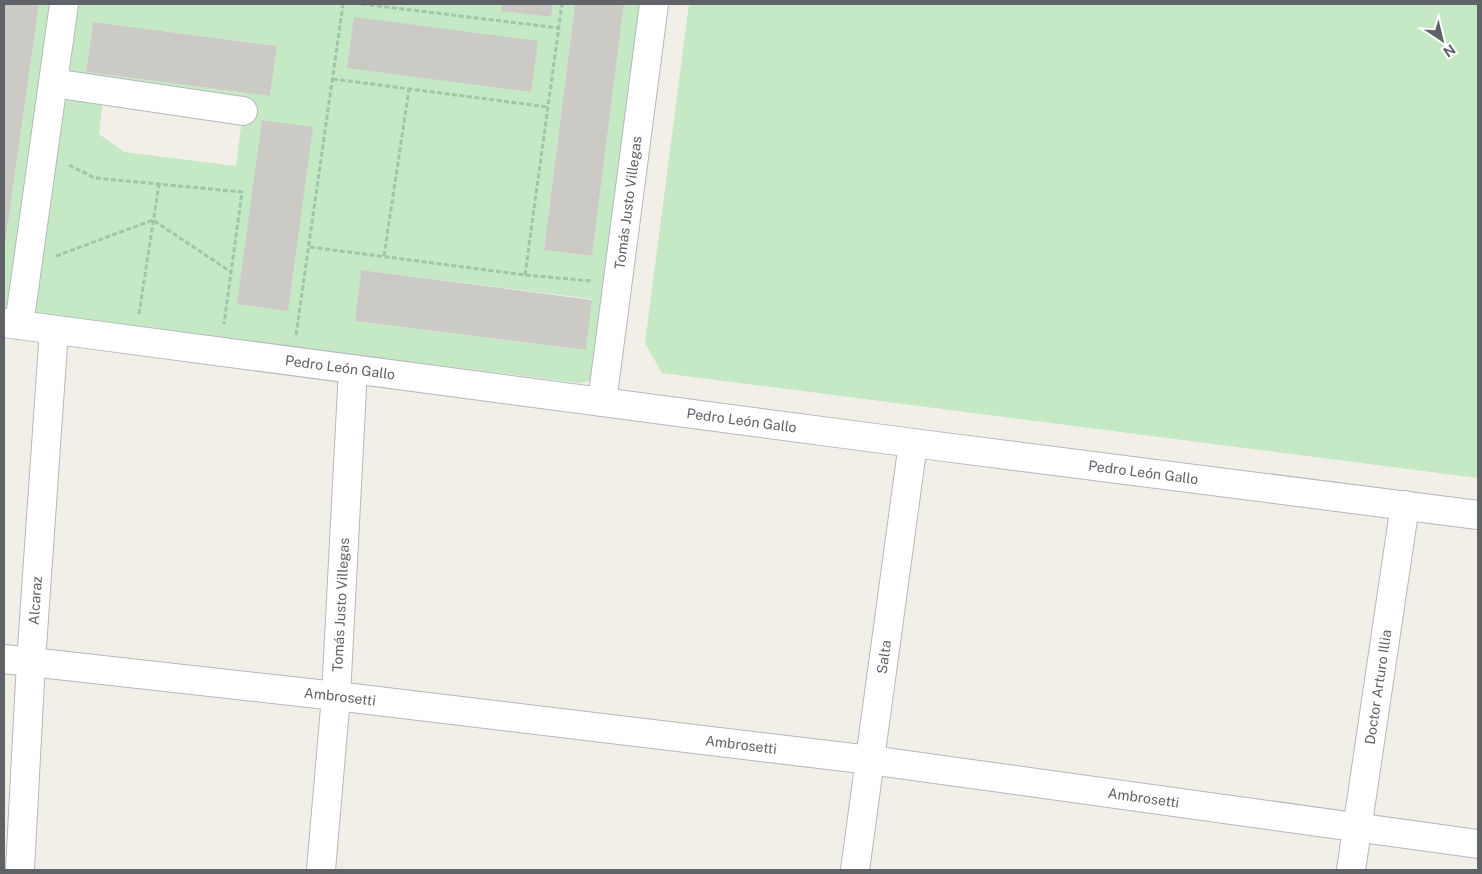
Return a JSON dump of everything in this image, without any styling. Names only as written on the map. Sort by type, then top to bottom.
[{"type":"street","points":[[11,324],[27,266],[64,4]]},
{"type":"street","name":"Tomás Justo Villegas","points":[[602,402],[654,4]]},
{"type":"street","points":[[53,84],[243,111]]},
{"type":"street","name":"Pedro León Gallo","points":[[11,324],[1478,515]]},
{"type":"street","name":"Alcaraz","points":[[20,870],[31,662],[54,330]]},
{"type":"street","name":"Tomás Justo Villegas","points":[[321,870],[336,696],[353,368]]},
{"type":"street","name":"Salta","points":[[856,870],[914,443]]},
{"type":"street","name":"Doctor Arturo Illia","points":[[1351,870],[1404,505]]},
{"type":"street","name":"Ambrosetti","points":[[4,659],[336,696],[870,760],[1478,844]]},
{"type":"path","points":[[292,360],[310,247],[343,4]]},
{"type":"path","points":[[362,4],[559,28]]},
{"type":"path","points":[[525,275],[562,4]]},
{"type":"path","points":[[333,79],[548,107]]},
{"type":"path","points":[[384,257],[409,89]]},
{"type":"path","points":[[43,152],[95,178],[242,192],[221,351]]},
{"type":"path","points":[[135,339],[159,184]]},
{"type":"path","points":[[27,266],[153,220]]},
{"type":"path","points":[[153,220],[232,272]]},
{"type":"path","points":[[310,247],[525,275],[617,284]]},
{"type":"green space","points":[[39,4],[502,4],[501,11],[551,17],[553,4],[575,4],[544,250],[592,256],[624,4],[642,4],[593,380],[580,383],[4,311],[4,253]],"holes":[[[93,22],[277,46],[270,96],[86,72]],[[104,91],[243,111],[236,166],[124,152],[99,134]],[[361,270],[592,299],[586,350],[355,321]]]},
{"type":"green space","points":[[689,4],[1478,4],[1478,478],[662,373],[645,343]]},
{"type":"building","points":[[4,4],[39,4],[5,245],[4,245]]},
{"type":"building","points":[[502,4],[553,4],[551,17],[501,11]]},
{"type":"building","points":[[575,4],[624,4],[592,256],[544,250]]},
{"type":"building","points":[[354,17],[538,41],[531,92],[347,68]]},
{"type":"building","points":[[93,22],[277,46],[270,96],[86,72]]},
{"type":"building","points":[[262,120],[313,127],[288,311],[237,304]]},
{"type":"building","points":[[361,270],[592,300],[586,350],[355,321]]}]
